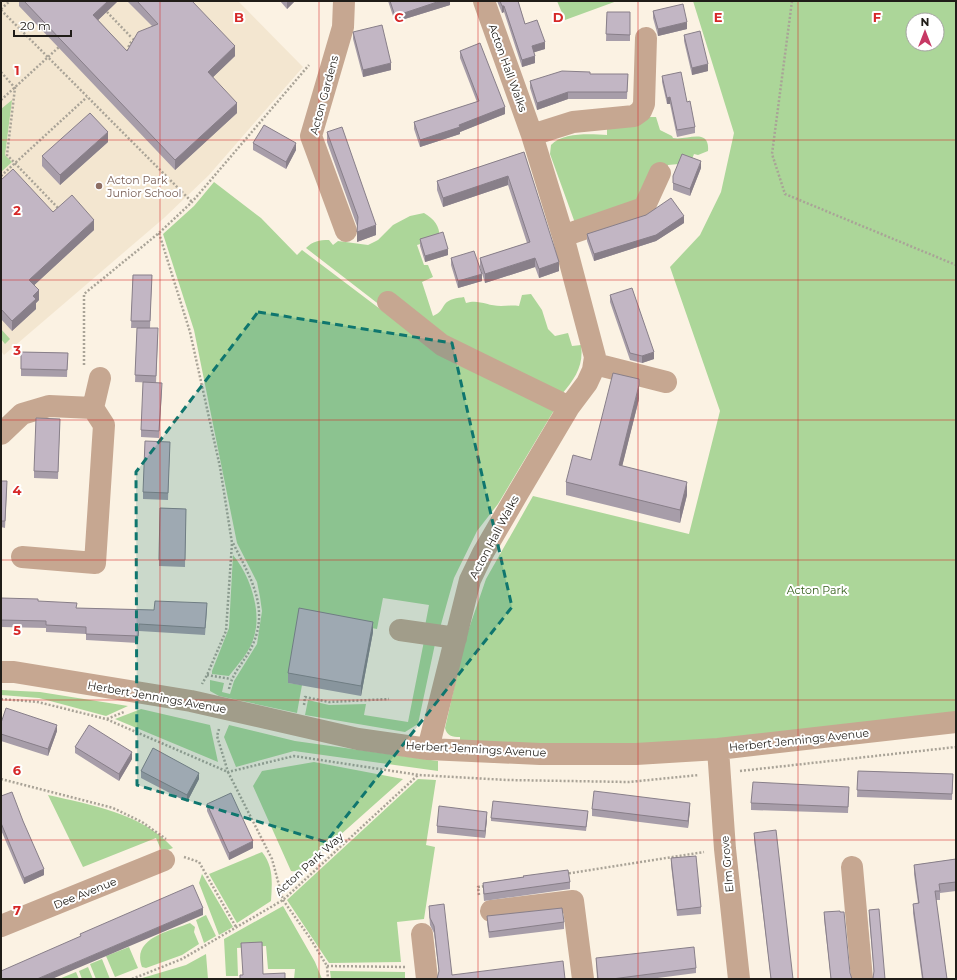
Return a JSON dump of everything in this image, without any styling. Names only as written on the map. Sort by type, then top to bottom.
[{"type":"street","name":"Acton Gardens","points":[[344,1],[343,26],[310,136],[346,231]]},
{"type":"street","name":"Acton Hall Walks","points":[[428,749],[470,580],[483,553],[570,407],[587,383],[595,364],[595,358],[563,236],[532,135],[484,1]]},
{"type":"street","points":[[532,135],[574,122],[634,116],[642,111],[644,104],[646,38]]},
{"type":"street","points":[[563,236],[644,208],[660,173]]},
{"type":"street","points":[[388,302],[442,345],[570,407]]},
{"type":"street","points":[[595,364],[666,382]]},
{"type":"street","points":[[22,557],[95,563],[104,425],[94,408],[92,375]]},
{"type":"street","points":[[1,434],[22,414],[49,406],[94,408]]},
{"type":"street","points":[[400,630],[456,638]]},
{"type":"street","name":"Herbert Jennings Avenue","points":[[1,672],[14,672],[191,701],[358,739],[428,749],[540,754],[636,754],[718,749],[956,722]]},
{"type":"street","name":"Elm Grove","points":[[718,749],[725,849],[738,979]]},
{"type":"street","name":"Dee Avenue","points":[[2,922],[167,851]]},
{"type":"street","points":[[852,867],[862,979]]},
{"type":"street","points":[[491,911],[573,901],[583,979]]},
{"type":"street","points":[[422,934],[426,973]]},
{"type":"path","points":[[10,1],[1,10],[192,202]]},
{"type":"path","points":[[792,1],[772,154],[785,194],[956,265]]},
{"type":"path","points":[[107,12],[131,37],[132,42]]},
{"type":"path","points":[[140,36],[150,38],[154,41],[158,51],[152,63],[143,66],[134,63],[128,50],[132,42],[140,36]]},
{"type":"path","points":[[131,37],[136,38]]},
{"type":"path","points":[[1,100],[59,47]]},
{"type":"path","points":[[92,375],[84,294],[159,232],[192,202],[310,64]]},
{"type":"path","points":[[1,72],[15,88],[7,155],[63,213]]},
{"type":"path","points":[[1,176],[87,97]]},
{"type":"path","points":[[159,232],[190,332],[220,467],[232,542],[226,631],[208,675],[191,701]]},
{"type":"path","points":[[227,694],[231,679],[252,647],[259,622],[256,590],[232,542]]},
{"type":"path","points":[[208,675],[231,679]]},
{"type":"path","points":[[305,697],[329,702],[389,699]]},
{"type":"path","points":[[1,699],[38,702],[106,719],[228,772]]},
{"type":"path","points":[[219,728],[217,736],[228,772],[272,859],[283,900],[310,938],[327,966],[328,979]]},
{"type":"path","name":"Acton Park Way","points":[[132,979],[182,959],[283,900],[418,775],[294,756],[228,772]]},
{"type":"path","points":[[1,779],[113,808],[142,822],[167,851],[199,862],[236,927]]},
{"type":"path","points":[[562,874],[725,849]]},
{"type":"path","points":[[486,886],[478,887],[482,913],[491,911]]},
{"type":"path","points":[[327,966],[426,973]]},
{"type":"highlighted area","points":[[258,312],[452,343],[512,607],[326,842],[137,785],[136,472]]},
{"type":"shaded area","name":"Acton Park Junior School","points":[[1,1],[238,1],[303,67],[209,175],[164,218],[4,355],[1,351]]},
{"type":"green space","points":[[557,1],[617,1],[565,20]]},
{"type":"green space","name":"Acton Park","points":[[693,1],[956,1],[956,715],[694,743],[460,743],[460,737],[450,736],[445,728],[465,640],[486,579],[533,496],[689,534],[720,411],[670,267],[700,235],[721,192],[734,133]]},
{"type":"green space","points":[[12,100],[5,155],[12,162],[1,172],[1,109]]},
{"type":"green space","points":[[656,117],[660,130],[673,138],[701,137],[705,139],[708,144],[708,151],[698,155],[694,154],[692,159],[679,164],[668,165],[647,196],[575,223],[550,154],[551,145],[556,141],[570,136],[585,134],[607,135],[607,123]]},
{"type":"green space","points":[[214,182],[261,218],[297,255],[302,250],[437,352],[556,407],[498,504],[477,531],[454,578],[440,628],[425,626],[429,605],[383,598],[377,629],[300,615],[288,683],[302,685],[297,713],[219,696],[210,691],[210,680],[224,683],[222,692],[230,694],[234,681],[257,644],[262,611],[257,582],[237,543],[194,330],[163,234],[194,206]]},
{"type":"green space","points":[[424,213],[436,223],[440,238],[417,245],[424,265],[428,265],[433,277],[422,282],[433,316],[439,312],[447,302],[456,298],[464,297],[466,303],[479,302],[496,306],[519,306],[522,295],[531,294],[542,310],[548,329],[555,336],[568,333],[572,346],[581,345],[582,352],[578,371],[562,394],[438,350],[306,248],[314,242],[325,240],[329,240],[333,245],[338,241],[368,245],[378,240],[393,225],[410,216]]},
{"type":"green space","points":[[1,329],[10,339],[5,344],[1,339]]},
{"type":"green space","points":[[233,555],[245,573],[253,594],[256,627],[250,648],[229,676],[212,674],[212,671],[229,628]]},
{"type":"green space","points":[[424,641],[435,644],[418,724],[405,732],[305,715],[308,700],[329,705],[366,704],[364,715],[408,722]]},
{"type":"green space","points":[[1,690],[40,692],[128,706],[106,716],[39,698],[1,695]]},
{"type":"green space","points":[[141,709],[210,725],[218,762],[115,719]]},
{"type":"green space","points":[[229,725],[295,741],[438,761],[438,771],[294,751],[236,767],[224,737]]},
{"type":"green space","points":[[314,762],[403,779],[305,868],[298,871],[291,871],[253,786],[262,771]]},
{"type":"green space","points":[[418,779],[436,780],[426,845],[435,847],[424,919],[397,922],[401,962],[329,963],[287,900]]},
{"type":"green space","points":[[48,795],[98,807],[131,818],[160,836],[173,848],[162,852],[156,838],[83,867]]},
{"type":"green space","points":[[262,852],[269,863],[272,882],[271,901],[237,923],[209,874]]},
{"type":"green space","points":[[202,874],[233,927],[219,935],[199,883]]},
{"type":"green space","points":[[283,906],[315,962],[322,979],[294,979],[295,969],[268,969],[266,946],[237,948],[238,976],[226,976],[224,939]]},
{"type":"green space","points":[[206,915],[216,936],[204,943],[196,920]]},
{"type":"green space","points":[[190,923],[195,927],[194,932],[199,944],[182,955],[146,968],[142,967],[140,957],[142,949],[147,942],[163,933]]},
{"type":"green space","points":[[129,947],[138,968],[115,977],[106,956]]},
{"type":"green space","points":[[206,954],[208,979],[139,979],[186,965]]},
{"type":"green space","points":[[102,959],[110,979],[96,979],[90,964]]},
{"type":"green space","points":[[88,967],[93,979],[82,979],[79,971]]},
{"type":"green space","points":[[330,971],[405,972],[405,979],[331,979]]},
{"type":"green space","points":[[76,972],[79,979],[59,979]]},
{"type":"building","points":[[24,1],[108,1],[93,15],[127,51],[138,32],[158,24],[137,1],[192,1],[235,46],[208,72],[237,103],[175,160]]},
{"type":"building","points":[[390,1],[440,1],[395,16]]},
{"type":"building","points":[[500,1],[518,1],[525,24],[537,20],[545,42],[532,46],[535,56],[522,60],[504,6],[502,6]]},
{"type":"building","points":[[683,4],[687,22],[658,29],[653,11]]},
{"type":"building","points":[[607,12],[630,12],[630,35],[606,34]]},
{"type":"building","points":[[382,25],[391,63],[363,70],[353,32]]},
{"type":"building","points":[[700,31],[708,64],[692,68],[684,35]]},
{"type":"building","points":[[480,43],[505,107],[459,125],[460,127],[420,140],[414,122],[479,101],[460,51]]},
{"type":"building","points":[[562,71],[590,72],[590,74],[628,74],[627,92],[568,92],[537,103],[530,81]]},
{"type":"building","points":[[681,72],[687,102],[690,101],[695,127],[677,130],[670,97],[667,98],[662,76]]},
{"type":"building","points":[[90,113],[108,132],[60,175],[42,156]]},
{"type":"building","points":[[264,125],[296,143],[286,162],[253,143]]},
{"type":"building","points":[[342,127],[376,225],[357,232],[358,217],[327,132]]},
{"type":"building","points":[[524,152],[559,262],[539,269],[535,258],[485,274],[480,258],[530,242],[508,176],[443,198],[437,181]]},
{"type":"building","points":[[682,154],[701,161],[690,189],[673,183],[673,176]]},
{"type":"building","points":[[13,169],[53,212],[72,195],[94,220],[29,280],[39,290],[33,296],[36,299],[12,321],[1,309],[1,180]]},
{"type":"building","points":[[671,198],[684,216],[656,235],[594,254],[587,234],[646,215]]},
{"type":"building","points":[[443,232],[448,249],[425,256],[420,239]]},
{"type":"building","points":[[474,251],[482,274],[458,281],[451,258]]},
{"type":"building","points":[[133,275],[152,275],[150,321],[131,321]]},
{"type":"building","points":[[632,288],[654,352],[642,356],[630,353],[610,295]]},
{"type":"building","points":[[137,328],[158,328],[156,376],[135,375]]},
{"type":"building","points":[[21,352],[68,353],[67,370],[21,369]]},
{"type":"building","points":[[613,373],[639,379],[639,385],[619,465],[687,482],[680,510],[566,482],[573,455],[591,460]]},
{"type":"building","points":[[143,382],[162,383],[159,431],[141,430]]},
{"type":"building","points":[[36,418],[60,419],[58,472],[34,471]]},
{"type":"building","points":[[145,441],[170,442],[168,493],[143,492]]},
{"type":"building","points":[[1,481],[7,481],[5,521],[1,521]]},
{"type":"building","points":[[160,508],[186,509],[185,560],[159,560]]},
{"type":"building","points":[[1,598],[38,599],[38,601],[77,603],[76,608],[154,610],[155,601],[207,603],[205,628],[139,624],[138,636],[86,634],[86,627],[46,625],[46,621],[1,620]]},
{"type":"building","points":[[299,608],[373,622],[361,686],[288,673]]},
{"type":"building","points":[[6,708],[57,725],[48,749],[1,734],[1,723]]},
{"type":"building","points":[[89,725],[132,752],[119,774],[75,747]]},
{"type":"building","points":[[153,748],[199,773],[187,795],[141,771]]},
{"type":"building","points":[[858,771],[953,774],[952,794],[857,790]]},
{"type":"building","points":[[753,782],[849,787],[848,807],[751,803]]},
{"type":"building","points":[[594,791],[690,803],[688,821],[592,809]]},
{"type":"building","points":[[12,792],[44,869],[24,878],[1,823],[1,796]]},
{"type":"building","points":[[231,793],[253,841],[229,853],[207,804]]},
{"type":"building","points":[[493,801],[588,811],[586,827],[491,818]]},
{"type":"building","points":[[439,806],[487,812],[485,831],[437,826]]},
{"type":"building","points":[[776,830],[793,979],[771,979],[754,833]]},
{"type":"building","points":[[696,856],[701,907],[677,910],[671,858]]},
{"type":"building","points":[[956,859],[956,882],[939,884],[940,891],[935,891],[947,979],[923,979],[913,904],[919,903],[914,865]]},
{"type":"building","points":[[568,870],[570,882],[484,894],[483,883]]},
{"type":"building","points":[[193,885],[203,908],[37,979],[1,979],[1,971],[81,936],[80,934]]},
{"type":"building","points":[[444,904],[452,975],[563,961],[565,979],[437,979],[439,971],[434,926],[430,918],[429,906]]},
{"type":"building","points":[[562,908],[564,922],[489,932],[487,916]]},
{"type":"building","points":[[879,909],[885,979],[872,979],[874,971],[869,910]]},
{"type":"building","points":[[824,912],[844,912],[850,973],[852,979],[831,979]]},
{"type":"building","points":[[262,942],[263,974],[285,973],[285,979],[240,979],[240,975],[243,975],[241,943]]},
{"type":"building","points":[[694,947],[696,968],[612,979],[598,979],[596,958]]},
{"type":"place","name":"Acton Park Junior School","points":[[99,186]]}]
